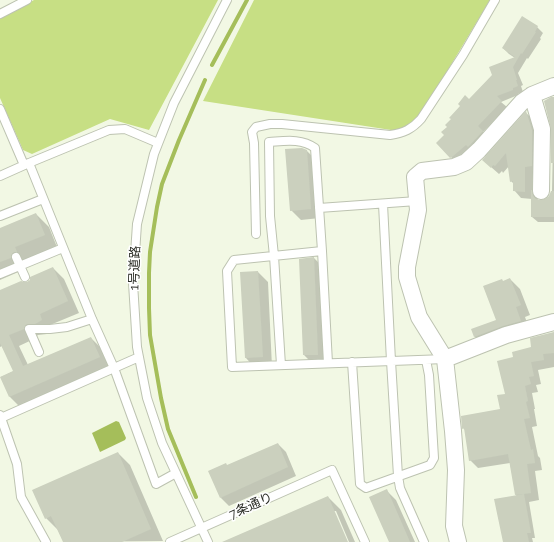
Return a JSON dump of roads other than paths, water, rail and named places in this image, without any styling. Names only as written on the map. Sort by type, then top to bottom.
[{"type":"street","points":[[458,542],[454,526],[456,470],[445,359],[419,318],[407,277],[407,267],[418,210],[414,177],[422,171],[454,168],[466,162],[479,150],[522,102],[532,95],[554,86]]},
{"type":"street","points":[[532,95],[542,129],[541,191]]},
{"type":"street","points":[[445,359],[506,335],[554,322]]},
{"type":"lane","points":[[0,14],[27,0]]},
{"type":"lane","name":"1号道路","points":[[208,542],[162,442],[146,398],[137,348],[133,283],[137,224],[154,154],[174,103],[227,0]]},
{"type":"lane","points":[[256,234],[254,143],[252,132],[256,127],[270,124],[282,124],[390,135],[400,134],[408,130],[421,119],[463,55],[495,0]]},
{"type":"lane","points":[[1,112],[43,199],[92,319],[114,368],[156,484],[176,473]]},
{"type":"lane","points":[[0,176],[109,130],[125,129],[158,143]]},
{"type":"lane","points":[[281,365],[270,216],[269,142],[290,141],[308,143],[315,148],[328,363]]},
{"type":"lane","points":[[0,216],[43,199]]},
{"type":"lane","points":[[319,208],[417,201]]},
{"type":"lane","points":[[383,204],[398,476],[400,488],[424,542]]},
{"type":"lane","points":[[0,274],[63,248]]},
{"type":"lane","points":[[322,251],[234,260],[227,271],[232,367],[445,359]]},
{"type":"lane","points":[[16,257],[25,277]]},
{"type":"lane","points":[[39,352],[28,329],[62,328],[92,319]]},
{"type":"lane","points":[[46,542],[21,497],[17,464],[0,417],[139,357]]},
{"type":"lane","points":[[352,362],[360,484],[366,488],[430,465],[434,458],[429,375],[426,360]]},
{"type":"lane","name":"7条通り","points":[[170,542],[332,470],[365,542]]},
{"type":"waterway","points":[[212,65],[247,0]]},
{"type":"waterway","points":[[196,497],[168,429],[161,398],[150,335],[149,273],[150,252],[162,184],[205,80]]}]
